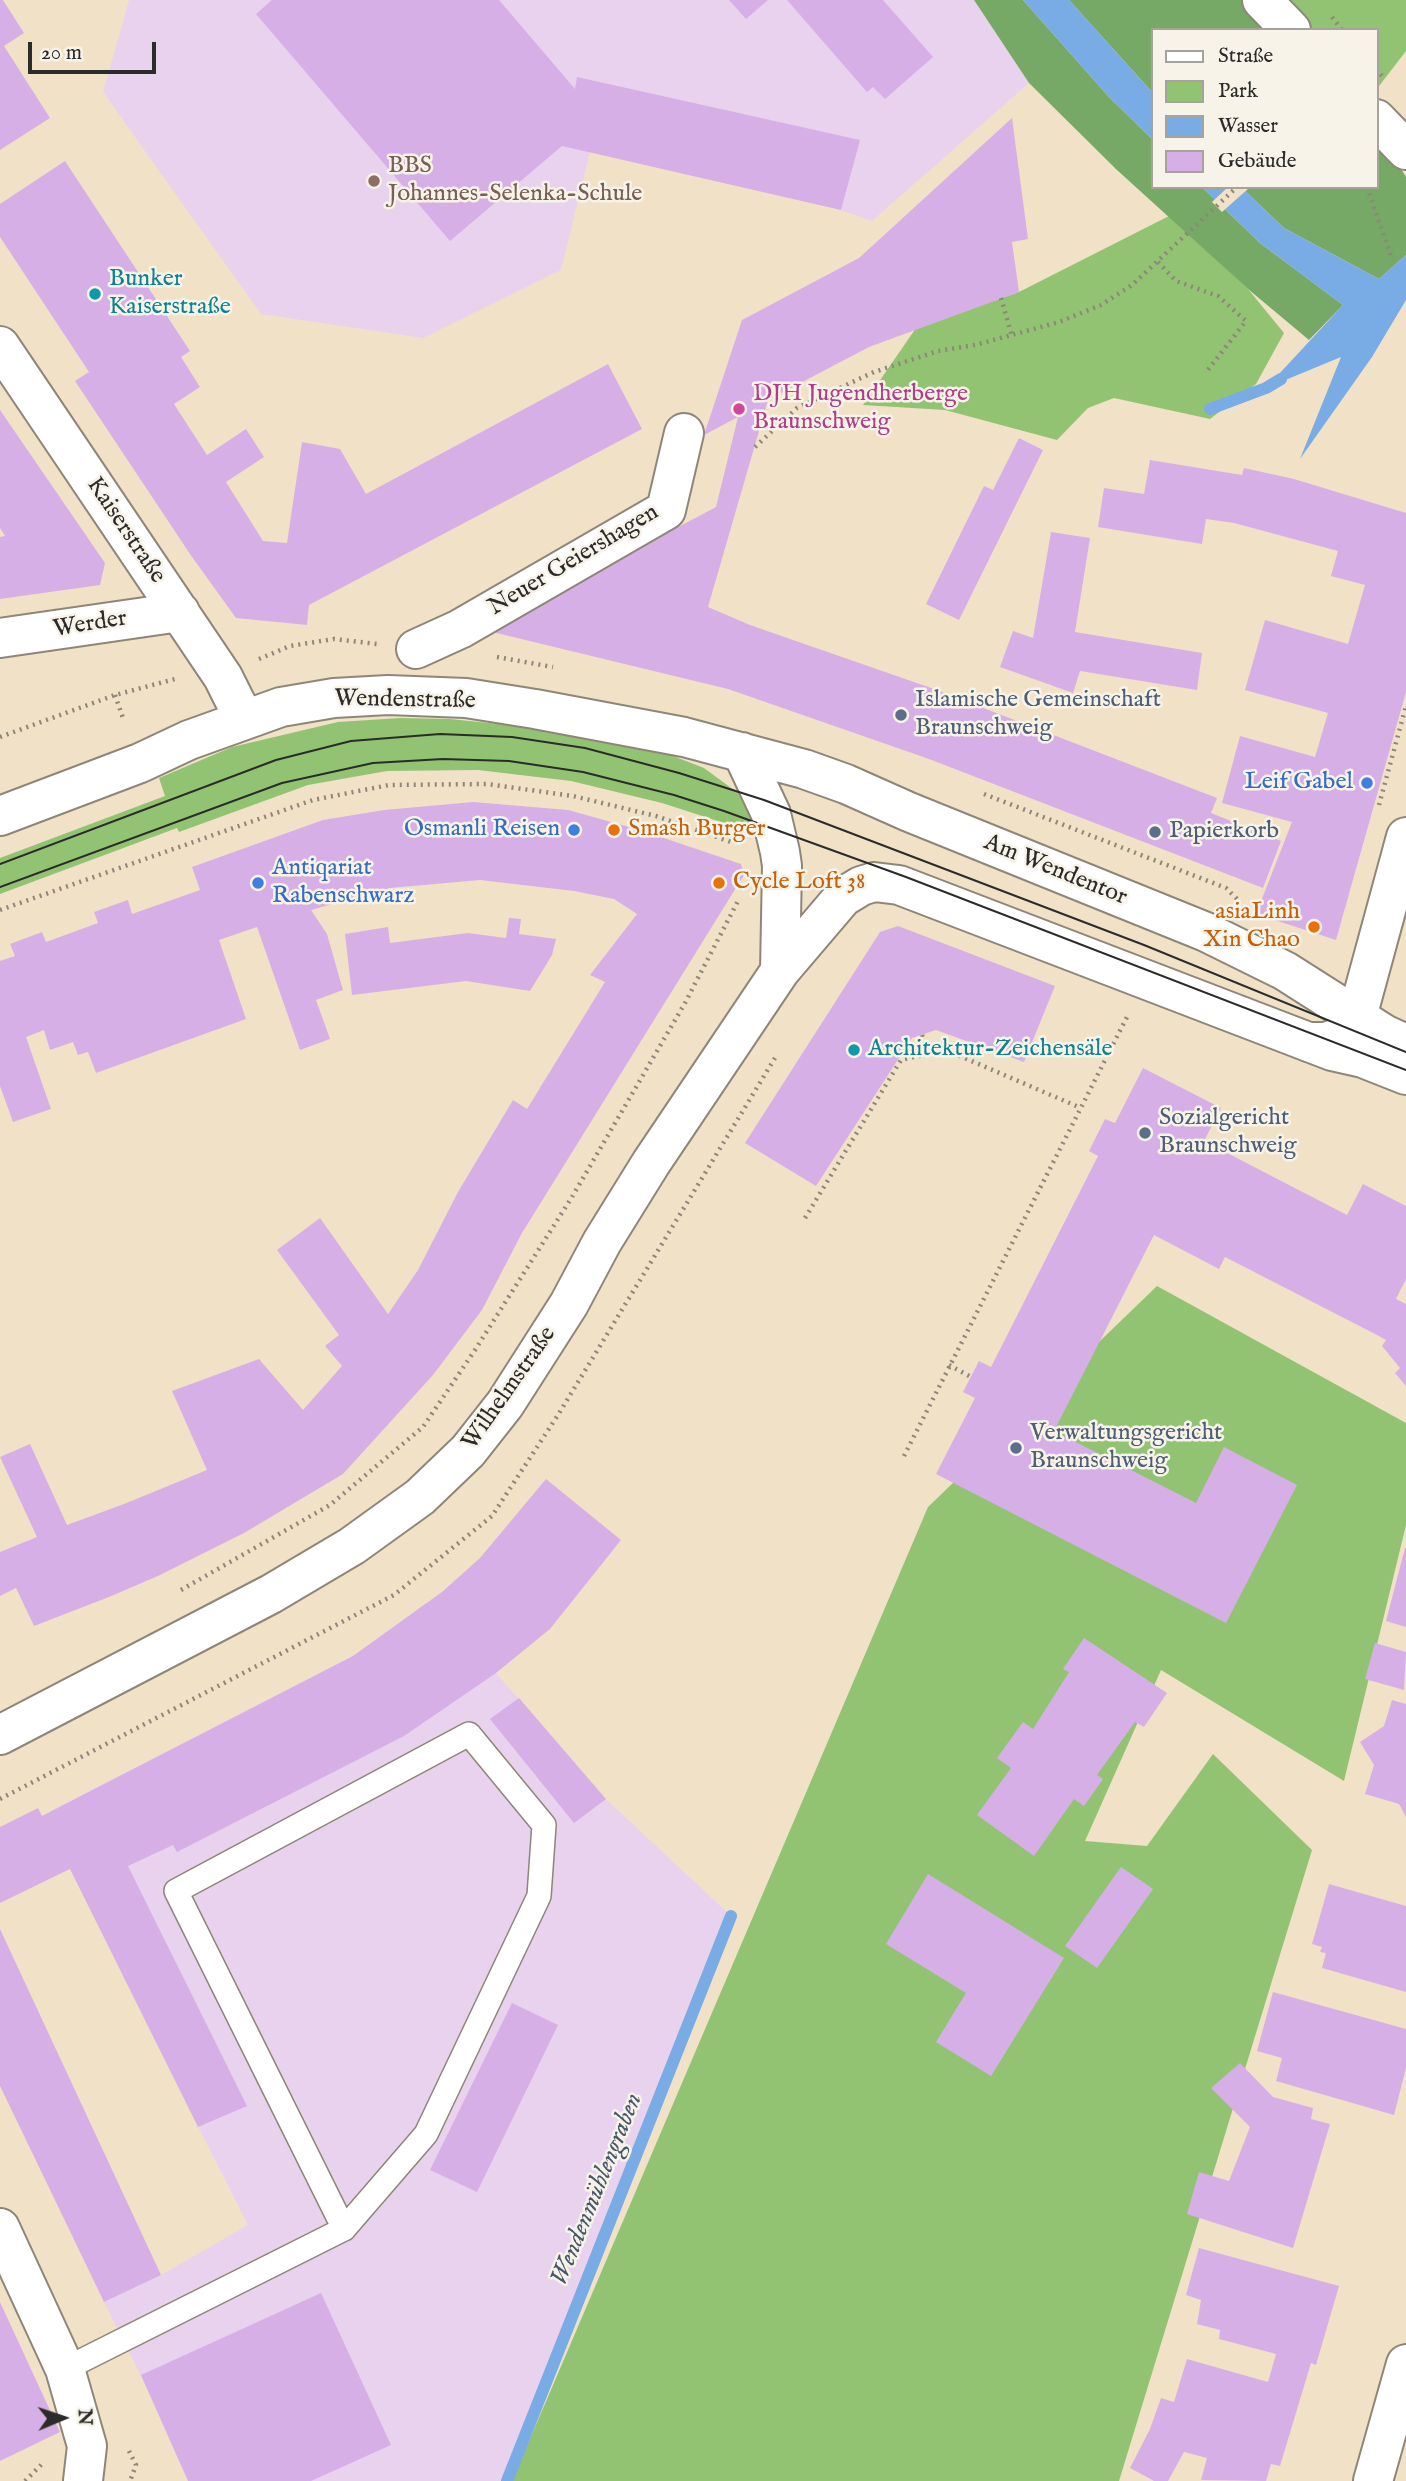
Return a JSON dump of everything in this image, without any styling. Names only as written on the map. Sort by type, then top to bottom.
[{"type":"main road","points":[[1262,0],[1289,28]]},
{"type":"main road","points":[[1378,121],[1406,150]]},
{"type":"main road","name":"Kaiserstraße","points":[[0,346],[223,677],[244,719]]},
{"type":"main road","name":"Neuer Geiershagen","points":[[416,649],[460,629],[666,510],[684,433]]},
{"type":"main road","name":"Werder","points":[[0,638],[180,612]]},
{"type":"main road","name":"Wendenstraße","points":[[0,816],[140,764],[189,740],[244,719],[281,707],[334,698],[387,695],[466,698],[660,732],[742,752]]},
{"type":"main road","points":[[742,752],[771,814],[780,852],[780,971]]},
{"type":"main road","name":"Am Wendentor","points":[[742,752],[846,784],[1206,932],[1285,971],[1357,1017],[1406,1044]]},
{"type":"main road","points":[[1308,1042],[1326,1042],[1340,1037],[1357,1017],[1406,837]]},
{"type":"main road","points":[[780,971],[843,897],[874,882],[899,885],[1332,1051],[1363,1058],[1406,1075]]},
{"type":"main road","name":"Wilhelmstraße","points":[[0,1735],[271,1594],[352,1546],[420,1497],[468,1451],[505,1404],[569,1304],[602,1242],[651,1163],[780,971]]},
{"type":"main road","points":[[0,2228],[65,2369],[87,2446],[83,2481]]},
{"type":"main road","points":[[1373,2481],[1406,2364]]},
{"type":"lane","points":[[65,2369],[344,2229],[426,2134],[539,1896],[544,1825],[469,1734],[176,1891],[344,2229]]},
{"type":"path","points":[[755,447],[797,408],[874,372],[937,351],[1012,336],[1059,322],[1101,305],[1132,285],[1235,189]]},
{"type":"path","points":[[1368,189],[1391,256]]},
{"type":"path","points":[[1158,262],[1176,281],[1218,296],[1246,321],[1207,371]]},
{"type":"path","points":[[1001,298],[1012,336]]},
{"type":"path","points":[[223,677],[290,646],[334,639],[416,649]]},
{"type":"path","points":[[0,737],[115,695],[181,677]]},
{"type":"path","points":[[115,695],[124,721]]},
{"type":"path","points":[[0,910],[313,800],[389,785],[488,784],[573,796],[656,816],[738,845]]},
{"type":"path","points":[[975,791],[1226,888]]},
{"type":"path","points":[[173,1595],[330,1505],[423,1427],[572,1197],[685,1003],[742,893]]},
{"type":"path","points":[[904,1456],[1133,1006]]},
{"type":"path","points":[[922,1035],[928,1054]]},
{"type":"path","points":[[805,1218],[901,1060],[946,1049],[1082,1108]]},
{"type":"path","points":[[949,1365],[971,1377]]},
{"type":"path","points":[[25,2481],[50,2456]]},
{"type":"shaded area","name":"BBS Johannes-Selenka-Schule","points":[[129,0],[974,0],[1029,83],[872,221],[841,210],[590,152],[561,270],[423,338],[261,314],[103,92]]},
{"type":"shaded area","points":[[442,1592],[496,1673],[606,1799],[731,1916],[507,2481],[188,2481],[104,2302],[161,2275],[248,2225],[198,2127],[52,1810],[353,1656]]},
{"type":"green space","points":[[974,0],[1023,0],[1109,97],[1150,137],[1150,189],[1204,189],[1260,243],[1343,305],[1309,340],[1248,289],[1117,170],[1029,83]]},
{"type":"green space","points":[[1069,0],[1262,0],[1289,28],[1150,28],[1150,90]]},
{"type":"green space","points":[[1262,0],[1406,0],[1406,51],[1378,87],[1378,28],[1289,28]]},
{"type":"green space","points":[[1378,131],[1406,177],[1406,255],[1379,279],[1284,228],[1243,189],[1378,189]]},
{"type":"green space","points":[[1169,216],[1248,289],[1284,333],[1256,384],[1210,419],[1114,398],[1088,408],[1057,440],[945,410],[863,405],[916,328],[1019,292]]},
{"type":"green space","points":[[400,718],[450,719],[557,730],[668,754],[704,768],[738,793],[761,835],[662,803],[571,781],[478,770],[387,771],[308,785],[179,832],[177,828],[0,894],[0,858],[165,796],[159,778],[232,747],[338,722]]},
{"type":"green space","points":[[1157,1286],[1406,1423],[1406,1525],[1344,1781],[1161,1670],[1085,1841],[1147,1846],[1213,1754],[1312,1850],[1119,2481],[512,2481],[928,1507]]},
{"type":"water","points":[[1023,0],[1069,0],[1150,90],[1150,137],[1109,97]]},
{"type":"water","points":[[1204,189],[1243,189],[1284,228],[1379,279],[1406,255],[1406,300],[1372,357],[1300,459],[1341,357],[1266,388],[1343,305],[1260,243]]},
{"type":"pier","points":[[1226,189],[1248,189],[1222,212],[1212,202]]},
{"type":"building","points":[[0,0],[3,0],[24,33],[4,46],[50,118],[0,150]]},
{"type":"building","points":[[272,0],[499,0],[575,89],[577,77],[860,140],[841,210],[562,146],[450,241],[256,14]]},
{"type":"building","points":[[729,0],[768,0],[746,19]]},
{"type":"building","points":[[787,0],[883,0],[933,57],[885,99],[873,87],[867,92]]},
{"type":"building","name":"DJH Jugendherberge Braunschweig","points":[[1012,118],[1028,239],[1012,242],[1019,292],[869,347],[768,400],[708,607],[750,625],[934,689],[1217,798],[1211,813],[1281,841],[1263,888],[929,759],[728,689],[484,630],[716,507],[738,417],[704,435],[742,320],[859,258]]},
{"type":"building","points":[[65,161],[190,351],[181,357],[200,387],[174,404],[207,455],[246,429],[264,457],[226,482],[263,541],[287,543],[302,442],[340,449],[366,494],[608,364],[642,429],[309,605],[307,625],[236,618],[192,557],[75,381],[89,372],[0,237],[0,204]]},
{"type":"building","points":[[0,410],[105,563],[100,585],[0,599],[0,537],[5,536],[0,528]]},
{"type":"building","points":[[1019,438],[1043,450],[959,620],[926,604],[984,486],[993,490]]},
{"type":"building","points":[[1150,460],[1242,475],[1244,468],[1294,479],[1406,513],[1406,692],[1336,940],[1256,914],[1292,822],[1222,803],[1240,736],[1315,757],[1328,713],[1245,690],[1265,620],[1348,644],[1365,585],[1331,576],[1338,551],[1234,523],[1206,519],[1202,544],[1098,527],[1104,488],[1144,494]]},
{"type":"building","points":[[1051,532],[1090,538],[1075,632],[1202,653],[1197,690],[1080,671],[1073,693],[1000,667],[1013,631],[1033,638]]},
{"type":"building","points":[[473,802],[568,810],[640,830],[741,864],[744,875],[522,1233],[482,1310],[433,1375],[343,1474],[244,1533],[158,1576],[34,1626],[16,1588],[0,1596],[0,1552],[37,1537],[0,1457],[30,1444],[67,1525],[207,1470],[172,1391],[259,1359],[303,1410],[342,1366],[325,1346],[339,1335],[277,1250],[320,1218],[388,1314],[418,1270],[458,1192],[513,1100],[527,1109],[605,982],[590,975],[637,914],[614,899],[574,891],[480,880],[390,888],[311,910],[327,934],[343,990],[316,1000],[330,1039],[300,1050],[257,927],[219,940],[246,1019],[96,1073],[88,1052],[78,1055],[73,1042],[50,1050],[44,1030],[26,1037],[51,1109],[13,1122],[0,1086],[0,961],[15,956],[10,944],[42,932],[46,942],[98,923],[94,912],[128,900],[132,914],[200,890],[192,867],[323,820],[384,810]]},
{"type":"building","points":[[509,918],[521,919],[519,934],[556,939],[552,955],[530,991],[466,981],[352,995],[345,934],[388,927],[390,943],[468,933],[506,938]]},
{"type":"building","name":"Architektur-Zeichensäle","points":[[898,926],[1055,986],[1024,1062],[936,1030],[912,1038],[816,1186],[745,1143],[880,932]]},
{"type":"building","points":[[1143,1068],[1221,1108],[1204,1141],[1347,1215],[1363,1184],[1406,1206],[1406,1279],[1396,1299],[1406,1304],[1406,1386],[1395,1373],[1400,1368],[1382,1346],[1386,1340],[1225,1257],[1219,1269],[1154,1235],[1054,1431],[1196,1503],[1224,1447],[1297,1485],[1226,1623],[936,1474],[975,1398],[963,1392],[979,1361],[991,1367],[1098,1156],[1089,1151],[1105,1119],[1115,1123]]},
{"type":"building","points":[[546,1479],[621,1540],[550,1629],[496,1673],[404,1736],[177,1852],[173,1845],[128,1866],[247,2106],[198,2127],[70,1869],[0,1903],[0,1827],[38,1808],[42,1816],[353,1656],[442,1592],[480,1558]]},
{"type":"building","points":[[1406,1548],[1406,1627],[1386,1621]]},
{"type":"building","points":[[1084,1638],[1167,1693],[1144,1727],[1135,1722],[1097,1775],[1103,1779],[1084,1806],[1074,1799],[1034,1856],[977,1815],[1011,1768],[997,1758],[1023,1722],[1033,1729],[1069,1672],[1063,1669]]},
{"type":"building","points":[[1375,1643],[1406,1652],[1404,1690],[1365,1679]]},
{"type":"building","points":[[519,1698],[606,1799],[574,1823],[490,1719]]},
{"type":"building","points":[[1392,1700],[1406,1704],[1406,1817],[1399,1804],[1365,1794],[1374,1765],[1360,1742],[1384,1726]]},
{"type":"building","points":[[1121,1867],[1153,1889],[1097,1968],[1065,1946]]},
{"type":"building","points":[[928,1874],[1064,1958],[991,2076],[936,2042],[966,1993],[886,1944]]},
{"type":"building","points":[[1329,1884],[1406,1906],[1406,1992],[1322,1968],[1326,1953],[1320,1952],[1322,1947],[1312,1944]]},
{"type":"building","points":[[0,1929],[161,2275],[104,2302],[0,2086]]},
{"type":"building","points":[[1273,1992],[1406,2029],[1406,2068],[1394,2115],[1276,2081],[1282,2058],[1257,2051]]},
{"type":"building","points":[[512,2003],[558,2025],[477,2192],[430,2170]]},
{"type":"building","points":[[1240,2063],[1273,2097],[1313,2108],[1311,2119],[1330,2124],[1293,2248],[1187,2214],[1199,2172],[1229,2181],[1250,2127],[1211,2088]]},
{"type":"building","points":[[1199,2248],[1339,2286],[1316,2365],[1311,2363],[1280,2466],[1271,2464],[1266,2481],[1201,2480],[1207,2458],[1184,2452],[1168,2481],[1154,2481],[1130,2468],[1150,2429],[1161,2398],[1174,2402],[1187,2359],[1268,2382],[1276,2354],[1219,2339],[1220,2330],[1197,2324],[1201,2300],[1186,2295]]},
{"type":"building","points":[[321,2293],[391,2445],[311,2481],[188,2481],[141,2375]]},
{"type":"building","points":[[0,2302],[60,2432],[0,2461]]},
{"type":"waterway","points":[[1210,409],[1266,388],[1281,379]]},
{"type":"waterway","name":"Wendenmühlengraben","points":[[507,2481],[731,1916]]},
{"type":"tram line","points":[[0,864],[276,760],[351,741],[440,734],[512,737],[585,748],[679,773],[764,800],[1144,945],[1406,1052]]},
{"type":"tram line","points":[[0,887],[282,783],[373,763],[443,759],[509,761],[583,772],[724,811],[906,877],[1406,1070]]},
{"type":"place","name":"BBS Johannes-Selenka-Schule","points":[[374,181]]},
{"type":"place","name":"Bunker Kaiserstraße","points":[[95,294]]},
{"type":"place","name":"DJH Jugendherberge Braunschweig","points":[[739,409]]},
{"type":"place","name":"Islamische Gemeinschaft Braunschweig","points":[[901,715]]},
{"type":"place","name":"Leif Gabel","points":[[1367,783]]},
{"type":"place","name":"Osmanli Reisen","points":[[574,830]]},
{"type":"place","name":"Smash Burger","points":[[614,830]]},
{"type":"place","name":"Papierkorb","points":[[1155,832]]},
{"type":"place","name":"Antiqariat Rabenschwarz","points":[[258,883]]},
{"type":"place","name":"Cycle Loft 38","points":[[719,883]]},
{"type":"place","name":"asiaLinh Xin Chao","points":[[1314,927]]},
{"type":"place","name":"Architektur-Zeichensäle","points":[[854,1050]]},
{"type":"place","name":"Sozialgericht Braunschweig","points":[[1145,1133]]},
{"type":"place","name":"Verwaltungsgericht Braunschweig","points":[[1016,1448]]}]
